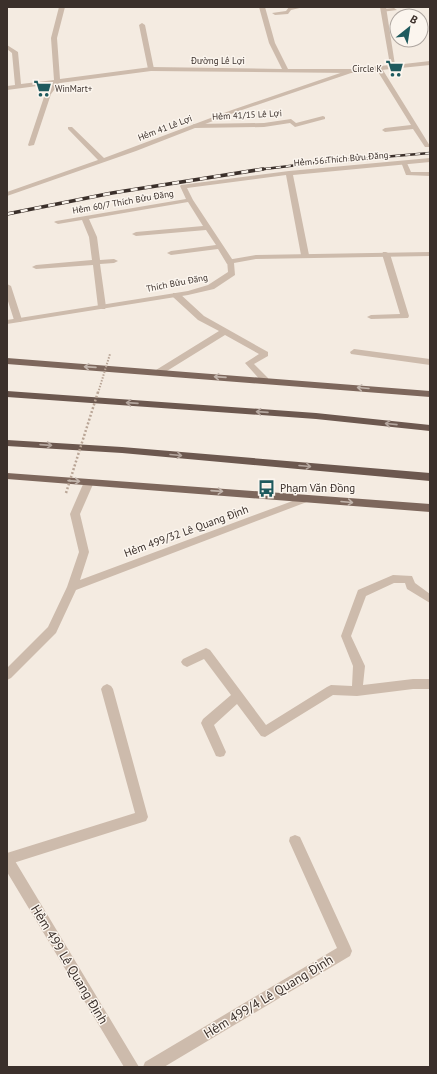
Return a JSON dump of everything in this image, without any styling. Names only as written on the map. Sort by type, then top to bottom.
[{"type":"highway","points":[[8,393],[316,416],[430,428]]},
{"type":"highway","points":[[7,443],[122,450],[430,477]]},
{"type":"main road","points":[[7,361],[430,394]]},
{"type":"main road","points":[[7,476],[430,508]]},
{"type":"street","points":[[31,145],[48,94],[57,82],[54,38],[62,7]]},
{"type":"street","points":[[262,7],[272,42],[286,70]]},
{"type":"street","points":[[275,13],[288,12],[289,9],[301,7]]},
{"type":"street","points":[[383,9],[393,67]]},
{"type":"street","points":[[142,25],[151,69]]},
{"type":"street","points":[[7,46],[15,52],[18,87]]},
{"type":"street","name":"Đường Lê Lợi","points":[[7,88],[151,69],[352,71],[378,67],[430,63]]},
{"type":"street","points":[[378,67],[427,146]]},
{"type":"street","name":"Hẻm 41 Lê Lợi","points":[[7,194],[103,161],[234,111],[352,71]]},
{"type":"street","name":"Hẻm 41/15 Lê Lợi","points":[[194,126],[264,125],[291,121],[295,125],[323,118]]},
{"type":"street","points":[[385,130],[414,127]]},
{"type":"street","points":[[70,128],[103,161]]},
{"type":"street","name":"Hẻm 56 Thích Bửu Đăng","points":[[305,255],[289,173],[430,160]]},
{"type":"street","points":[[404,162],[408,174],[430,174]]},
{"type":"street","points":[[289,173],[184,186],[190,200],[230,262],[256,257],[305,255],[430,254]]},
{"type":"street","name":"Hẻm 60/7 Thích Bửu Đăng","points":[[58,222],[190,200]]},
{"type":"street","points":[[85,218],[93,237],[102,307]]},
{"type":"street","points":[[136,234],[208,228]]},
{"type":"street","points":[[170,253],[220,247]]},
{"type":"street","points":[[370,317],[404,316],[386,254]]},
{"type":"street","points":[[36,267],[114,261]]},
{"type":"street","name":"Thích Bửu Đăng","points":[[7,322],[176,295],[212,287],[232,273],[230,262]]},
{"type":"street","points":[[7,286],[18,320]]},
{"type":"street","points":[[176,295],[201,318],[265,354],[249,363],[265,380]]},
{"type":"street","points":[[159,372],[225,331]]},
{"type":"street","points":[[354,352],[430,362]]},
{"type":"street","points":[[7,674],[52,630],[72,587],[84,552],[75,514],[89,482]]},
{"type":"street","name":"Hẻm 499/32 Lê Quang Định","points":[[72,587],[309,498]]},
{"type":"street","points":[[357,691],[359,666],[346,636],[362,594],[393,579],[408,579],[411,586],[430,599]]},
{"type":"street","points":[[187,662],[206,654],[265,732],[331,690],[357,691],[413,684],[430,684]]},
{"type":"street","points":[[7,860],[142,817],[107,689]]},
{"type":"street","points":[[220,752],[207,723],[238,696]]},
{"type":"street","name":"Hẻm 499/4 Lê Quang Định","points":[[150,1067],[345,950],[295,841]]},
{"type":"street","name":"Hẻm 499 Lê Quang Định","points":[[7,860],[132,1067]]},
{"type":"path","points":[[66,493],[110,354]]},
{"type":"railway","points":[[259,170],[323,162],[430,153]]},
{"type":"railway","points":[[259,170],[263,169]]},
{"type":"railway","points":[[7,214],[112,193],[259,170]]},
{"type":"place","name":"Circle K","points":[[395,69]]},
{"type":"place","name":"WinMart+","points":[[42,89]]},
{"type":"place","name":"Phạm Văn Đồng","points":[[267,488]]}]
